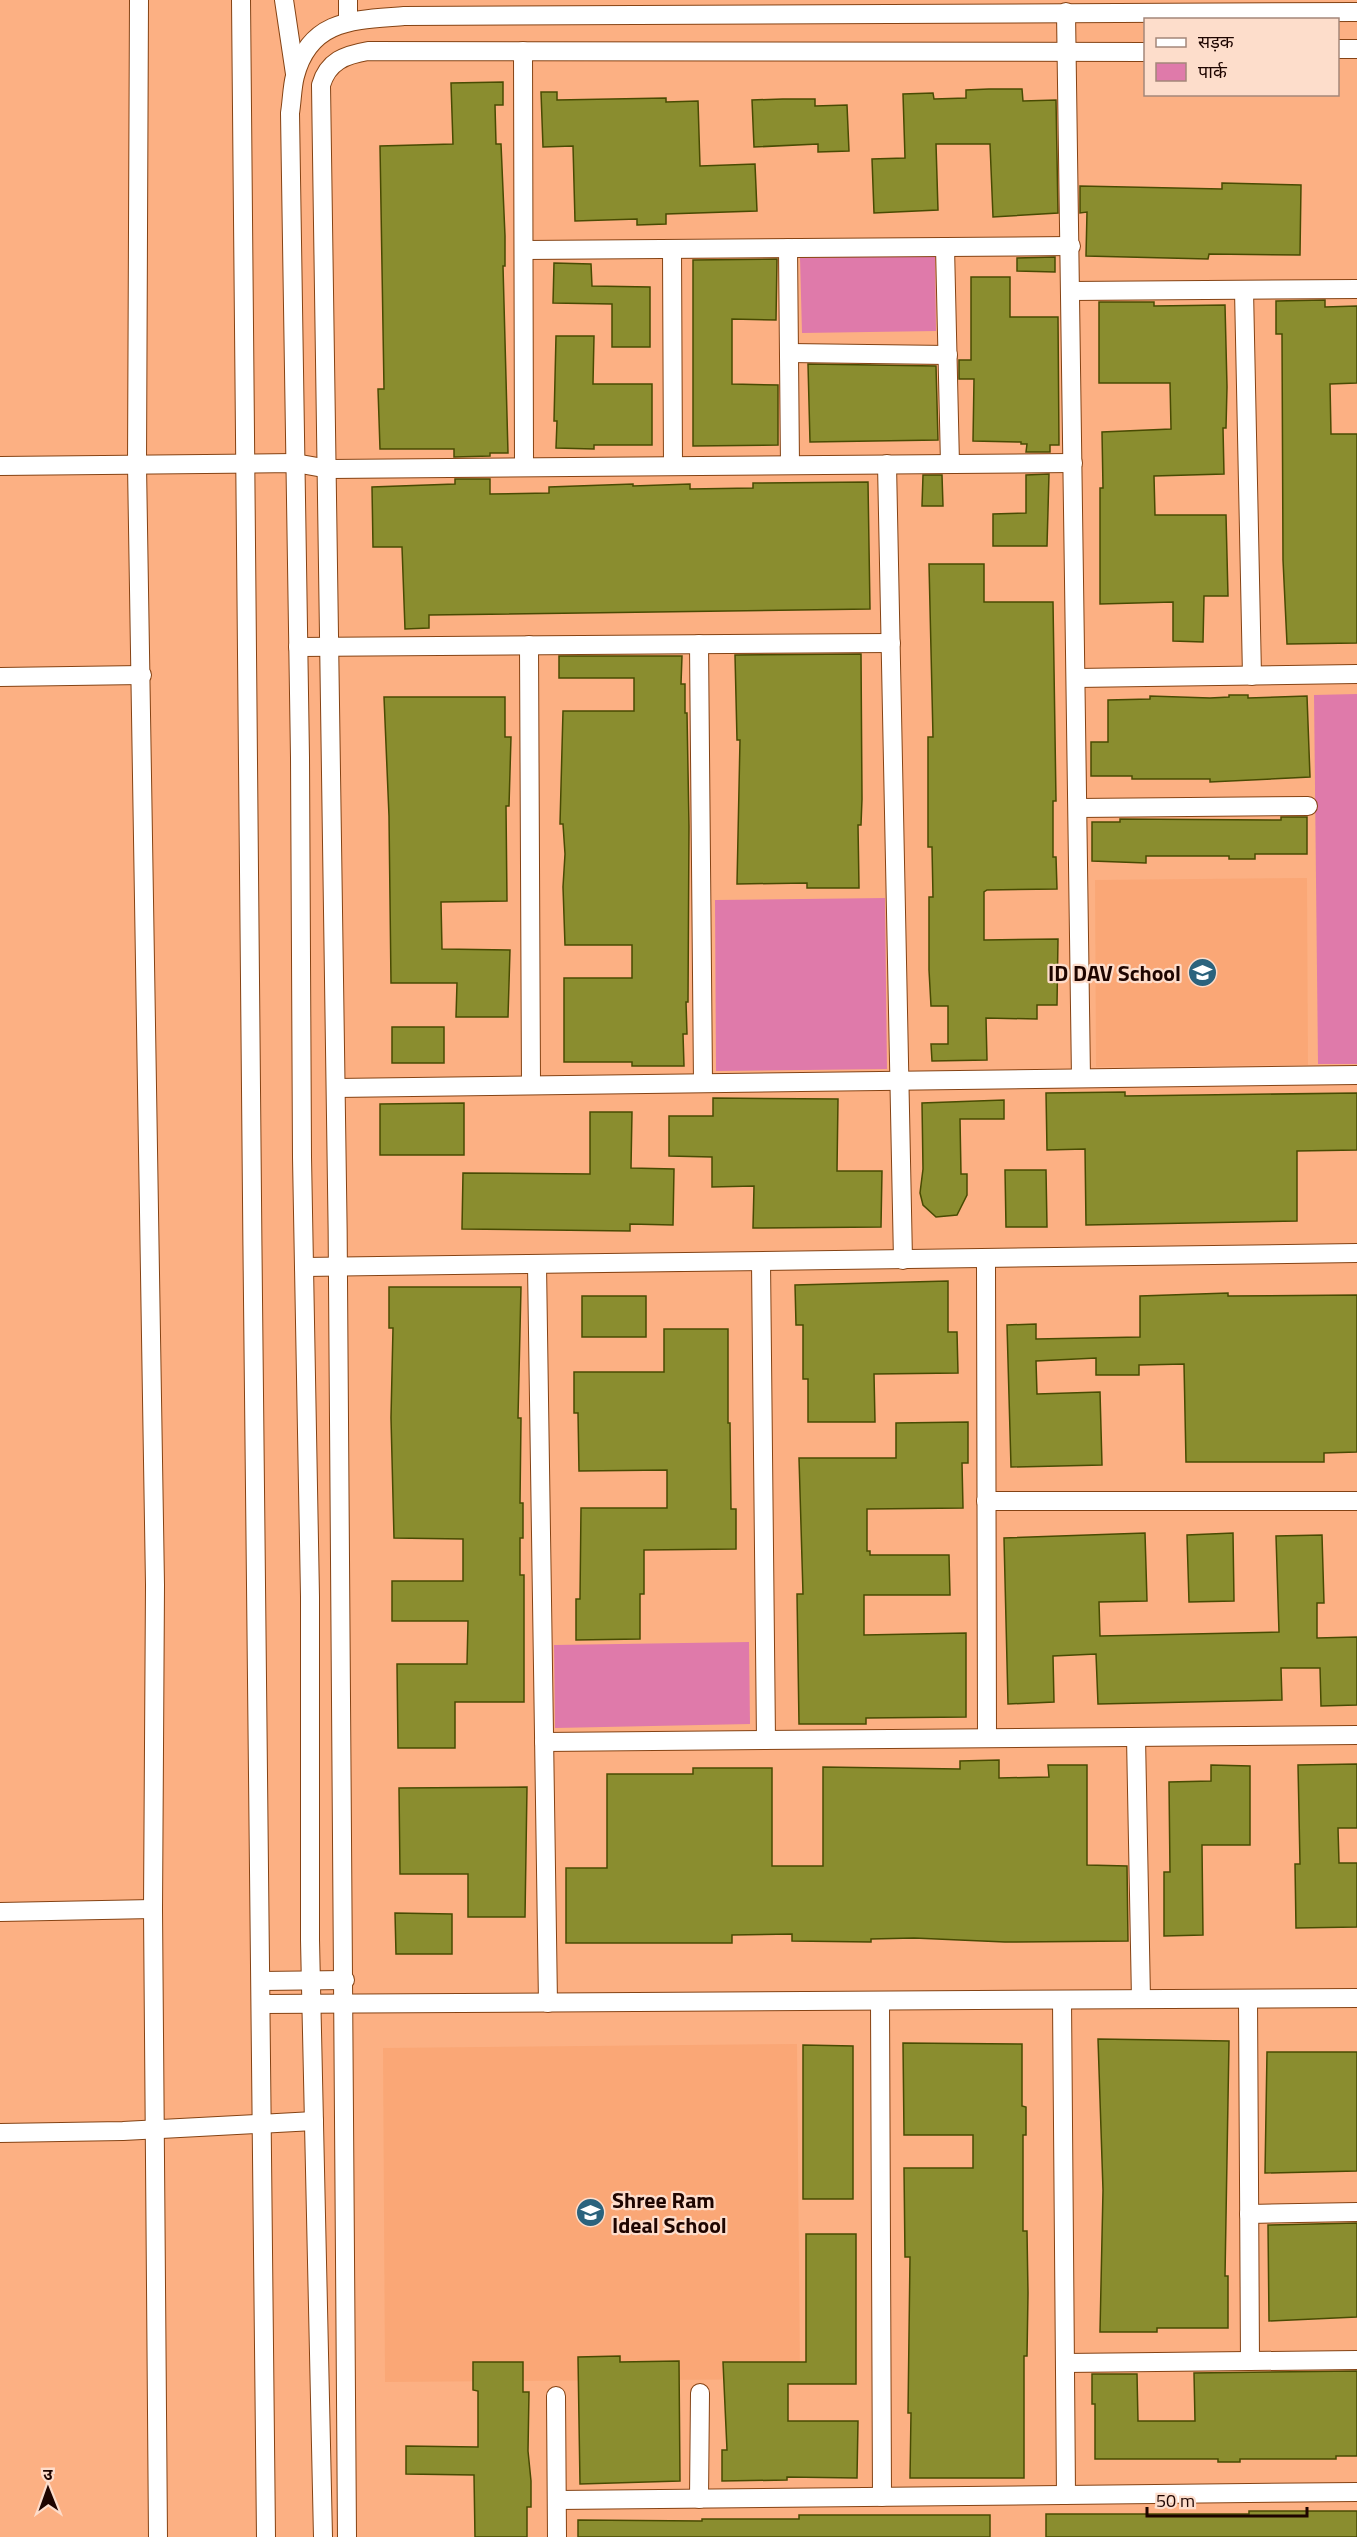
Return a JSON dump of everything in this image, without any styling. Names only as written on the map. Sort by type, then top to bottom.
[{"type":"street","points":[[139,0],[136,465],[142,675],[155,1586],[153,1909],[159,2537]]},
{"type":"street","points":[[241,0],[242,464],[266,2537]]},
{"type":"street","points":[[284,0],[295,75],[290,113],[310,1597],[311,2004],[322,2537]]},
{"type":"street","points":[[348,0],[348,21]]},
{"type":"street","points":[[295,75],[307,51],[319,35],[338,24],[404,16],[570,7],[1066,12],[1151,6],[1346,8]]},
{"type":"street","points":[[1066,12],[1069,53],[1081,1078]]},
{"type":"street","points":[[1339,49],[1357,49]]},
{"type":"street","points":[[346,2537],[345,1980],[338,1268],[329,469],[321,85],[327,71],[339,59],[368,51],[1144,52]]},
{"type":"street","points":[[523,51],[524,467]]},
{"type":"street","points":[[524,250],[1071,246]]},
{"type":"street","points":[[945,247],[950,464]]},
{"type":"street","points":[[788,248],[790,465]]},
{"type":"street","points":[[672,249],[673,466]]},
{"type":"street","points":[[1244,290],[1252,676]]},
{"type":"street","points":[[1071,291],[1357,290]]},
{"type":"street","points":[[789,353],[948,355]]},
{"type":"street","points":[[0,466],[295,463],[329,469],[1073,463]]},
{"type":"street","points":[[887,464],[903,1260]]},
{"type":"street","points":[[298,647],[891,643]]},
{"type":"street","points":[[699,644],[703,1083]]},
{"type":"street","points":[[529,645],[531,1085]]},
{"type":"street","points":[[1076,678],[1357,674]]},
{"type":"street","points":[[0,676],[142,675]]},
{"type":"street","points":[[1078,808],[1308,806]]},
{"type":"street","points":[[336,1088],[1357,1075]]},
{"type":"street","points":[[304,1267],[1357,1254]]},
{"type":"street","points":[[986,1259],[987,1738]]},
{"type":"street","points":[[761,1262],[766,1740]]},
{"type":"street","points":[[537,1265],[548,2003]]},
{"type":"street","points":[[986,1501],[1357,1501]]},
{"type":"street","points":[[544,1742],[1357,1735]]},
{"type":"street","points":[[1136,1737],[1141,2000]]},
{"type":"street","points":[[0,1912],[153,1909]]},
{"type":"street","points":[[261,1982],[345,1980]]},
{"type":"street","points":[[261,2004],[1357,1998]]},
{"type":"street","points":[[1248,1999],[1250,2361]]},
{"type":"street","points":[[1062,2000],[1066,2495]]},
{"type":"street","points":[[880,2001],[882,2497]]},
{"type":"street","points":[[0,2133],[155,2130],[314,2121]]},
{"type":"street","points":[[1249,2214],[1357,2212]]},
{"type":"street","points":[[1065,2363],[1357,2360]]},
{"type":"street","points":[[699,2499],[700,2392]]},
{"type":"street","points":[[556,2397],[557,2537]]},
{"type":"street","points":[[557,2500],[1357,2492]]},
{"type":"shaded area","name":"ID DAV School","points":[[1307,878],[1308,1065],[1096,1067],[1095,880]]},
{"type":"shaded area","name":"Shree Ram Ideal School","points":[[797,2044],[800,2379],[385,2382],[383,2048]]},
{"type":"green space","points":[[935,255],[936,331],[802,333],[800,258]]},
{"type":"green space","points":[[1357,694],[1357,1064],[1318,1064],[1314,695]]},
{"type":"green space","points":[[885,898],[887,1069],[716,1071],[715,900]]},
{"type":"green space","points":[[749,1642],[750,1724],[555,1728],[554,1645]]},
{"type":"building","points":[[503,82],[503,105],[495,105],[496,144],[501,144],[505,236],[505,266],[503,266],[508,453],[454,457],[454,449],[380,449],[378,389],[384,389],[380,146],[453,144],[451,83]]},
{"type":"building","points":[[1022,89],[1023,101],[1056,100],[1058,213],[993,217],[990,144],[936,144],[938,210],[874,213],[872,159],[905,158],[903,94],[933,93],[934,99],[966,98],[966,90]]},
{"type":"building","points":[[541,92],[557,92],[557,100],[666,98],[666,102],[698,101],[700,166],[755,164],[757,211],[666,214],[666,224],[637,225],[637,219],[575,221],[573,146],[543,147]]},
{"type":"building","points":[[815,99],[815,106],[847,105],[849,151],[818,152],[818,144],[754,147],[752,100]]},
{"type":"building","points":[[1222,183],[1301,185],[1300,255],[1209,254],[1208,259],[1086,256],[1087,212],[1080,213],[1080,186],[1222,189]]},
{"type":"building","points":[[1055,257],[1055,272],[1017,271],[1017,258]]},
{"type":"building","points":[[777,259],[776,320],[732,319],[732,384],[778,385],[778,445],[693,446],[693,260]]},
{"type":"building","points":[[554,263],[591,264],[592,286],[650,287],[650,347],[612,347],[612,304],[553,303]]},
{"type":"building","points":[[971,277],[1010,277],[1010,317],[1058,317],[1059,445],[1050,445],[1050,452],[1026,452],[1027,444],[1021,444],[1021,442],[973,441],[974,379],[959,379],[959,360],[971,360]]},
{"type":"building","points":[[1325,300],[1325,307],[1357,306],[1357,383],[1330,384],[1331,434],[1357,434],[1357,643],[1287,644],[1283,560],[1282,334],[1276,334],[1276,301]]},
{"type":"building","points":[[1099,302],[1154,302],[1154,306],[1225,305],[1227,387],[1226,428],[1223,428],[1224,474],[1154,476],[1155,515],[1226,515],[1228,596],[1204,596],[1203,642],[1173,641],[1173,602],[1100,604],[1102,432],[1171,429],[1170,383],[1099,383]]},
{"type":"building","points":[[556,336],[594,336],[593,384],[652,384],[652,445],[594,445],[594,449],[556,448],[557,421],[554,421]]},
{"type":"building","points":[[808,364],[936,366],[938,440],[810,442]]},
{"type":"building","points":[[1049,474],[1047,546],[993,546],[993,514],[1026,513],[1026,475]]},
{"type":"building","points":[[923,475],[942,475],[943,506],[922,506]]},
{"type":"building","points":[[455,479],[490,479],[490,494],[549,493],[549,487],[633,484],[633,486],[690,484],[690,489],[753,488],[753,483],[868,482],[870,609],[429,615],[429,628],[405,629],[402,547],[373,547],[372,487],[455,484]]},
{"type":"building","points":[[929,564],[984,564],[984,602],[1053,602],[1056,801],[1053,801],[1053,857],[1056,857],[1057,889],[987,890],[984,892],[984,940],[1058,939],[1057,1005],[1037,1005],[1037,1019],[986,1018],[987,1060],[932,1061],[931,1044],[948,1044],[948,1006],[931,1006],[929,970],[929,897],[933,897],[932,847],[928,847],[928,737],[933,737]]},
{"type":"building","points":[[861,654],[862,799],[861,825],[858,825],[859,888],[807,888],[807,883],[737,884],[740,740],[737,740],[735,655]]},
{"type":"building","points":[[559,656],[682,656],[681,684],[685,684],[685,713],[687,713],[689,827],[688,1002],[686,1002],[687,1034],[683,1034],[684,1066],[632,1066],[632,1062],[564,1062],[564,978],[632,978],[632,945],[565,945],[563,887],[565,854],[563,824],[560,824],[563,711],[634,711],[634,678],[559,678]]},
{"type":"building","points":[[1229,695],[1248,695],[1248,698],[1307,696],[1310,777],[1210,782],[1210,779],[1132,779],[1132,776],[1091,776],[1091,742],[1108,742],[1108,700],[1150,699],[1150,696],[1210,698],[1229,697]]},
{"type":"building","points":[[384,697],[505,697],[505,737],[511,737],[509,806],[506,806],[507,901],[441,902],[442,949],[510,950],[508,1017],[456,1017],[457,983],[391,983],[389,816]]},
{"type":"building","points":[[1281,817],[1307,817],[1307,854],[1255,854],[1255,859],[1229,859],[1229,856],[1146,856],[1146,863],[1092,861],[1092,822],[1120,822],[1120,819],[1281,820]]},
{"type":"building","points":[[392,1027],[444,1027],[444,1063],[392,1063]]},
{"type":"building","points":[[1125,1092],[1125,1096],[1357,1093],[1357,1150],[1297,1151],[1297,1221],[1086,1225],[1085,1149],[1047,1150],[1046,1093]]},
{"type":"building","points":[[713,1098],[838,1099],[837,1171],[882,1171],[881,1227],[753,1228],[754,1186],[712,1187],[712,1157],[669,1156],[669,1116],[713,1116]]},
{"type":"building","points":[[1004,1100],[1004,1119],[960,1119],[961,1174],[967,1174],[967,1195],[957,1215],[936,1217],[923,1205],[920,1193],[923,1169],[922,1103]]},
{"type":"building","points":[[464,1103],[464,1155],[380,1155],[380,1104]]},
{"type":"building","points":[[590,1112],[632,1112],[631,1168],[674,1169],[673,1225],[630,1224],[630,1231],[462,1229],[463,1173],[590,1174]]},
{"type":"building","points":[[1005,1170],[1046,1170],[1047,1227],[1006,1227]]},
{"type":"building","points":[[948,1281],[948,1332],[957,1332],[958,1373],[874,1374],[875,1422],[808,1422],[808,1379],[803,1379],[803,1325],[796,1325],[795,1285]]},
{"type":"building","points":[[389,1287],[521,1287],[518,1418],[521,1418],[520,1503],[523,1503],[520,1575],[524,1575],[524,1702],[455,1702],[455,1748],[398,1748],[397,1664],[467,1664],[468,1621],[392,1621],[392,1581],[463,1581],[463,1539],[394,1538],[391,1418],[393,1328],[389,1328]]},
{"type":"building","points":[[1228,1293],[1228,1296],[1357,1295],[1357,1452],[1324,1453],[1324,1462],[1186,1462],[1184,1364],[1139,1365],[1139,1375],[1096,1375],[1096,1358],[1036,1361],[1037,1394],[1100,1392],[1102,1465],[1011,1467],[1007,1325],[1036,1324],[1036,1339],[1140,1337],[1140,1296]]},
{"type":"building","points":[[582,1296],[646,1296],[646,1337],[582,1337]]},
{"type":"building","points":[[664,1329],[728,1329],[731,1509],[736,1509],[736,1549],[644,1550],[644,1594],[640,1594],[640,1639],[576,1640],[576,1599],[580,1599],[581,1508],[667,1508],[667,1470],[579,1471],[578,1413],[574,1413],[574,1372],[664,1372]]},
{"type":"building","points":[[968,1422],[968,1463],[962,1463],[963,1508],[867,1509],[867,1551],[870,1551],[870,1555],[949,1555],[950,1595],[864,1595],[864,1635],[966,1633],[966,1717],[866,1718],[866,1724],[799,1724],[797,1594],[803,1594],[799,1458],[896,1458],[896,1423]]},
{"type":"building","points":[[1145,1533],[1147,1601],[1099,1602],[1100,1636],[1279,1632],[1276,1536],[1322,1535],[1324,1603],[1317,1603],[1317,1638],[1357,1637],[1357,1705],[1321,1706],[1320,1668],[1281,1668],[1282,1700],[1098,1704],[1096,1654],[1053,1656],[1054,1702],[1008,1704],[1004,1538]]},
{"type":"building","points":[[1233,1533],[1234,1601],[1189,1602],[1187,1535]]},
{"type":"building","points":[[999,1760],[999,1778],[1049,1777],[1048,1765],[1087,1765],[1087,1865],[1127,1866],[1128,1941],[1005,1942],[914,1938],[871,1939],[871,1942],[792,1941],[792,1934],[732,1935],[732,1943],[566,1943],[566,1868],[607,1868],[607,1774],[693,1774],[693,1768],[772,1768],[772,1866],[823,1866],[823,1767],[960,1769],[960,1761]]},
{"type":"building","points":[[1357,1764],[1357,1828],[1338,1828],[1339,1863],[1357,1863],[1357,1927],[1296,1928],[1295,1864],[1300,1864],[1298,1765]]},
{"type":"building","points":[[1211,1765],[1250,1766],[1250,1845],[1202,1845],[1203,1935],[1164,1936],[1164,1872],[1170,1872],[1169,1782],[1211,1781]]},
{"type":"building","points":[[527,1787],[525,1917],[468,1917],[468,1874],[400,1874],[399,1788]]},
{"type":"building","points":[[395,1913],[452,1914],[452,1954],[396,1954]]},
{"type":"building","points":[[1098,2039],[1229,2041],[1225,2276],[1228,2276],[1228,2328],[1157,2328],[1157,2332],[1100,2332],[1103,2190]]},
{"type":"building","points":[[903,2043],[1022,2044],[1022,2106],[1026,2107],[1026,2135],[1023,2135],[1023,2231],[1027,2231],[1028,2293],[1027,2356],[1024,2356],[1024,2478],[910,2478],[911,2413],[908,2413],[910,2257],[905,2257],[904,2168],[973,2168],[973,2135],[904,2135]]},
{"type":"building","points":[[803,2045],[853,2046],[853,2199],[803,2199]]},
{"type":"building","points":[[1267,2052],[1357,2052],[1357,2171],[1265,2173]]},
{"type":"building","points":[[1357,2223],[1357,2317],[1269,2321],[1268,2225]]},
{"type":"building","points":[[806,2234],[856,2234],[856,2384],[788,2384],[788,2421],[858,2421],[857,2478],[787,2477],[787,2480],[722,2481],[722,2450],[727,2450],[723,2362],[806,2362]]},
{"type":"building","points":[[620,2356],[620,2362],[679,2361],[680,2481],[580,2484],[578,2357]]},
{"type":"building","points":[[473,2362],[523,2362],[523,2392],[529,2392],[528,2451],[531,2507],[527,2507],[527,2537],[475,2537],[474,2475],[406,2474],[406,2446],[478,2447],[478,2391],[473,2390]]},
{"type":"building","points":[[1357,2371],[1357,2456],[1336,2456],[1336,2459],[1240,2459],[1240,2462],[1218,2462],[1218,2459],[1095,2459],[1095,2404],[1092,2404],[1092,2374],[1137,2374],[1138,2421],[1195,2421],[1194,2373]]},
{"type":"building","points":[[1249,2511],[1357,2511],[1357,2537],[1046,2537],[1046,2514],[1249,2514]]},
{"type":"building","points":[[799,2515],[990,2515],[990,2537],[578,2537],[578,2520],[799,2519]]},
{"type":"place","name":"ID DAV School","points":[[1202,973]]},
{"type":"place","name":"Shree Ram Ideal School","points":[[591,2213]]}]
